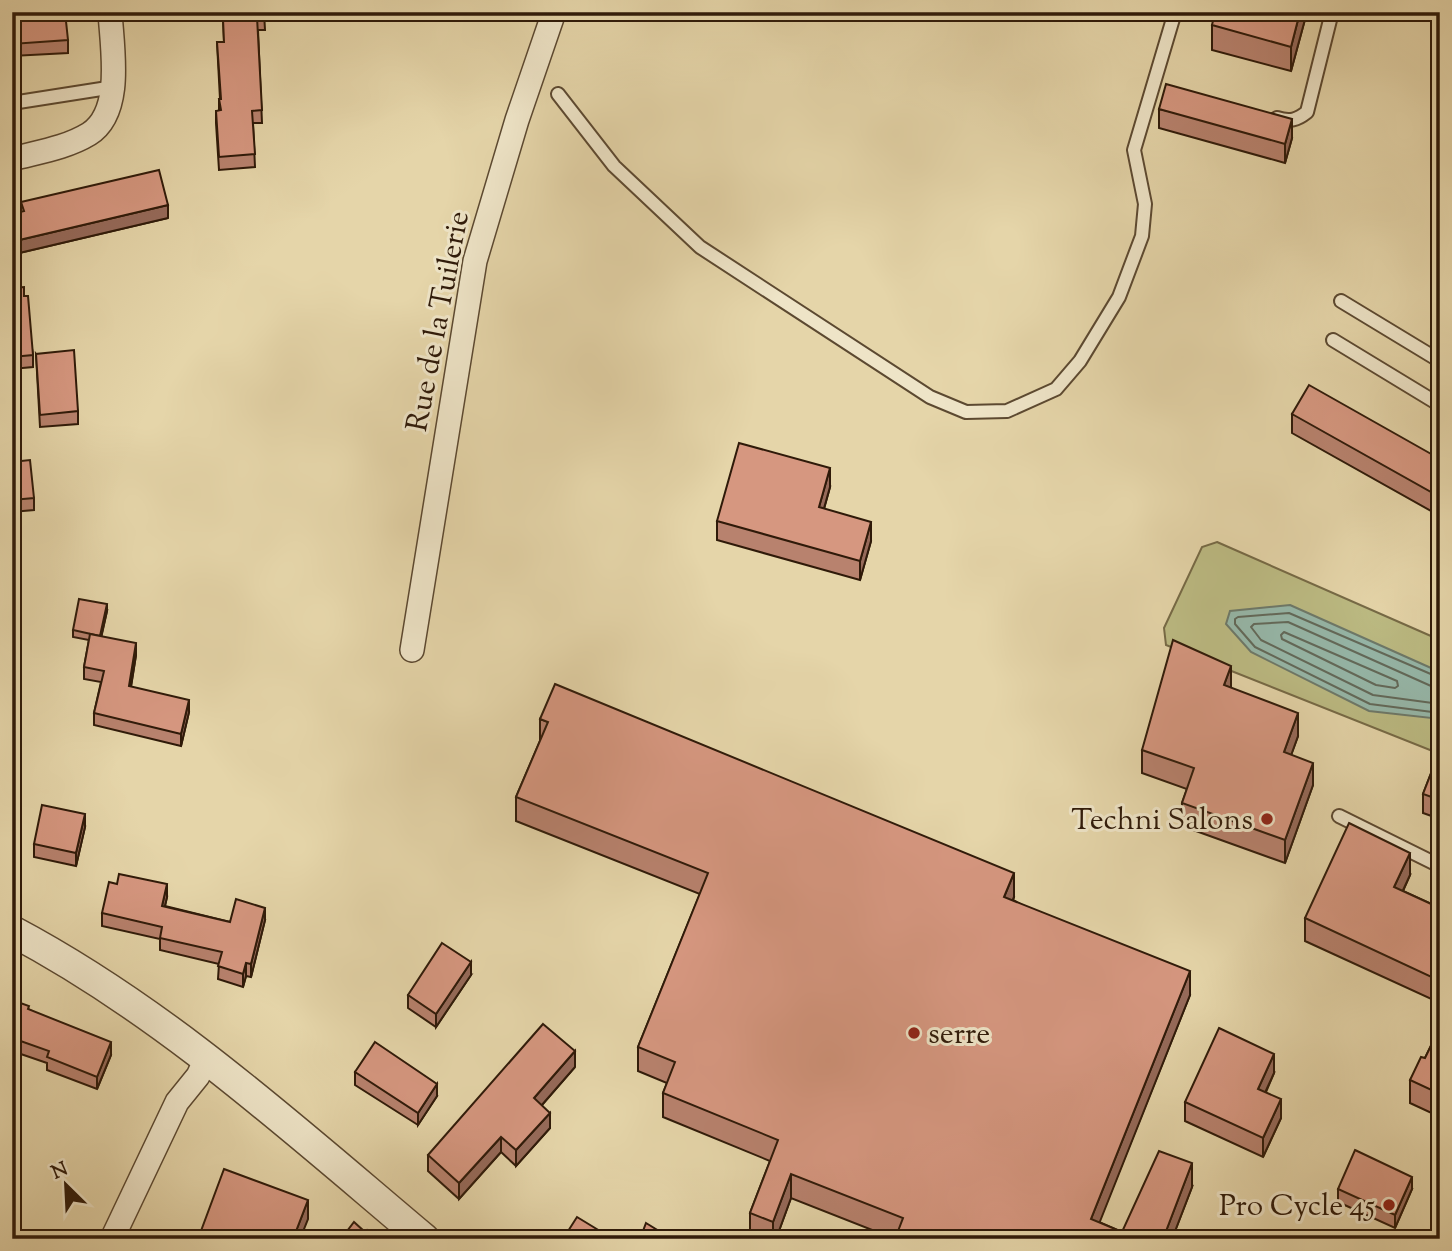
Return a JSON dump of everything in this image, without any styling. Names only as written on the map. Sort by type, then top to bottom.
[{"type":"street","points":[[12,159],[68,144],[91,133],[107,114],[114,87],[110,12]]},
{"type":"street","name":"Rue de la Tuilerie","points":[[412,650],[475,261],[517,120],[554,12]]},
{"type":"street","points":[[12,931],[123,997],[207,1057],[424,1239]]},
{"type":"street","points":[[112,1239],[177,1102],[198,1076],[207,1057]]},
{"type":"lane","points":[[558,94],[614,166],[700,247],[930,397],[966,412],[1007,411],[1056,389],[1080,361],[1119,297],[1142,236],[1145,204],[1134,150],[1175,12]]},
{"type":"lane","points":[[1261,114],[1288,121],[1299,119],[1307,112],[1332,12]]},
{"type":"lane","points":[[1154,85],[1168,89]]},
{"type":"lane","points":[[12,103],[114,87]]},
{"type":"lane","points":[[1341,301],[1440,361]]},
{"type":"lane","points":[[1333,340],[1440,405]]},
{"type":"lane","points":[[1339,816],[1440,866]]},
{"type":"shaded area","points":[[1217,542],[1440,640],[1440,754],[1166,645],[1164,628],[1202,547]]},
{"type":"water","points":[[1290,605],[1440,672],[1440,719],[1369,711],[1251,652],[1226,624],[1230,611]]},
{"type":"building","points":[[12,12],[65,12],[68,40],[12,44]]},
{"type":"building","points":[[227,12],[264,12],[265,17],[257,17],[262,110],[252,111],[255,154],[219,157],[216,111],[221,110],[221,99],[217,42],[224,42],[223,19],[227,19]]},
{"type":"building","points":[[1215,12],[1300,12],[1291,47],[1212,25]]},
{"type":"building","points":[[1166,84],[1292,119],[1285,144],[1159,109]]},
{"type":"building","points":[[159,170],[168,205],[15,241],[12,214],[24,211],[21,202]]},
{"type":"building","points":[[24,287],[24,296],[28,296],[33,355],[12,357],[12,288]]},
{"type":"building","points":[[74,350],[78,411],[40,415],[36,354]]},
{"type":"building","points":[[1309,385],[1440,459],[1440,497],[1292,414]]},
{"type":"building","points":[[739,443],[830,468],[819,507],[871,522],[860,561],[717,521]]},
{"type":"building","points":[[30,460],[34,498],[12,500],[12,462]]},
{"type":"building","points":[[79,599],[107,604],[100,636],[73,630]]},
{"type":"building","points":[[90,634],[136,643],[129,686],[189,700],[181,734],[94,713],[104,671],[84,667]]},
{"type":"building","points":[[1173,640],[1231,666],[1224,685],[1298,713],[1284,752],[1313,763],[1285,840],[1182,803],[1194,768],[1142,750]]},
{"type":"building","name":"serre","points":[[555,684],[1014,873],[1004,897],[1190,971],[1091,1219],[1122,1232],[1159,1151],[1192,1163],[1163,1239],[895,1239],[903,1218],[791,1174],[773,1222],[750,1213],[778,1140],[663,1093],[675,1062],[638,1047],[708,873],[516,797],[548,722],[540,719]]},
{"type":"building","points":[[1440,750],[1440,800],[1423,794]]},
{"type":"building","points":[[42,805],[85,814],[76,853],[34,844]]},
{"type":"building","points":[[1349,823],[1410,853],[1394,887],[1440,908],[1440,981],[1305,918]]},
{"type":"building","points":[[119,874],[167,884],[162,906],[230,922],[236,899],[265,908],[251,964],[246,963],[243,974],[218,966],[222,952],[160,938],[162,927],[102,913],[109,882],[117,884]]},
{"type":"building","points":[[442,943],[471,962],[436,1014],[408,995]]},
{"type":"building","points":[[12,1000],[111,1042],[97,1077],[47,1057],[49,1051],[12,1038]]},
{"type":"building","points":[[543,1024],[575,1051],[534,1098],[550,1113],[516,1150],[501,1137],[459,1183],[428,1155]]},
{"type":"building","points":[[1440,1027],[1440,1094],[1410,1080],[1421,1057],[1425,1058]]},
{"type":"building","points":[[1219,1028],[1274,1054],[1258,1089],[1281,1099],[1263,1138],[1185,1102]]},
{"type":"building","points":[[375,1042],[437,1084],[418,1113],[355,1072]]},
{"type":"building","points":[[1355,1150],[1412,1177],[1395,1215],[1338,1189]]},
{"type":"building","points":[[224,1169],[308,1200],[293,1239],[198,1239]]},
{"type":"building","points":[[577,1217],[613,1239],[563,1239]]},
{"type":"building","points":[[354,1222],[364,1231],[367,1230],[377,1239],[341,1239]]},
{"type":"building","points":[[646,1223],[667,1236],[666,1239],[640,1239]]},
{"type":"place","name":"Techni Salons","points":[[1267,819]]},
{"type":"place","name":"serre","points":[[914,1033]]},
{"type":"place","name":"Pro Cycle 45","points":[[1389,1205]]}]
